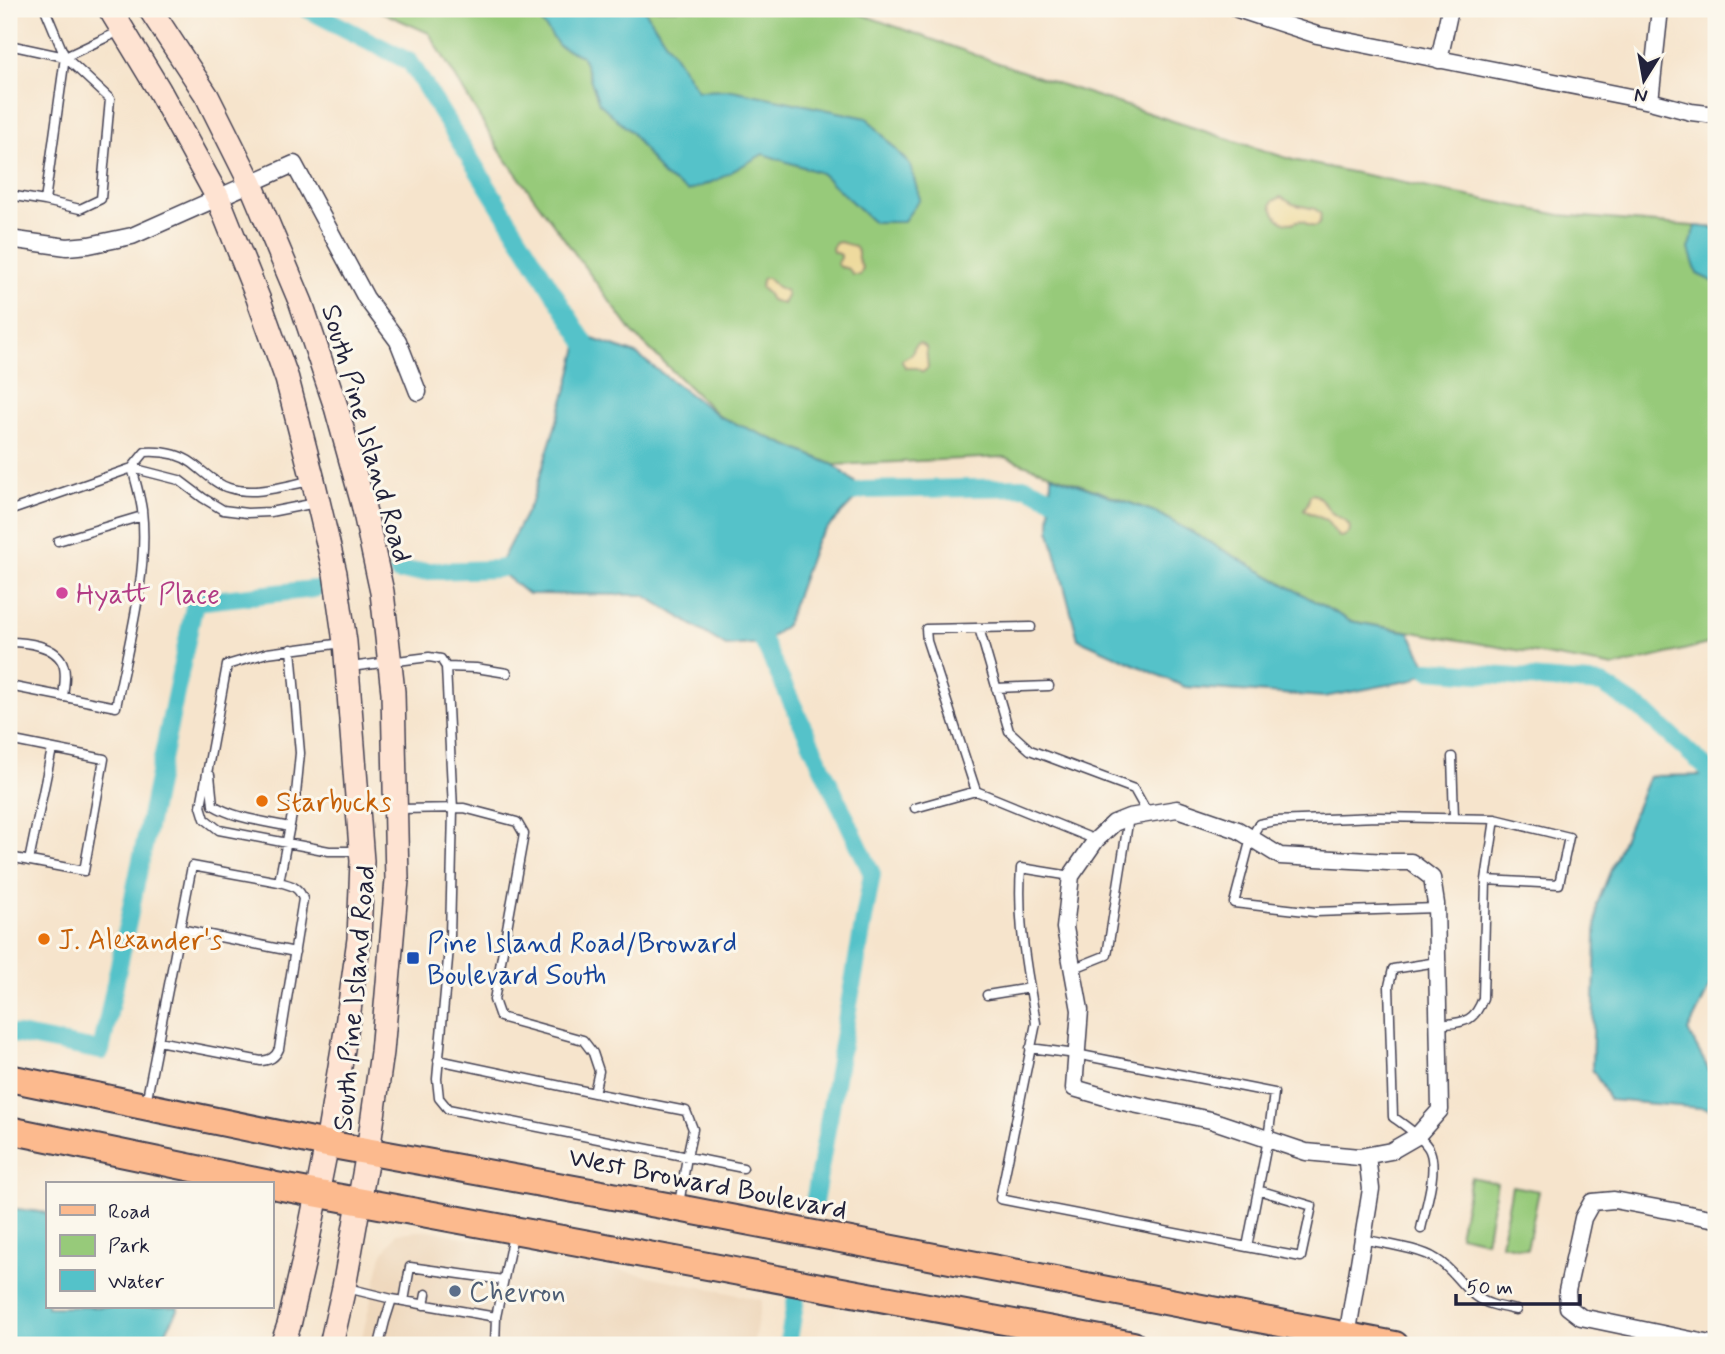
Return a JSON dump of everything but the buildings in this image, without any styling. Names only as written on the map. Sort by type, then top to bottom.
[{"type":"main road","name":"South Pine Island Road","points":[[110,9],[159,90],[218,198],[258,298],[287,379],[316,491],[335,573],[345,642],[362,851],[359,939],[327,1144],[289,1325],[282,1345]]},
{"type":"main road","name":"South Pine Island Road","points":[[150,9],[207,96],[251,184],[301,303],[363,504],[382,592],[394,692],[397,880],[382,1052],[368,1152],[331,1345]]},
{"type":"main road","name":"West Broward Boulevard","points":[[9,1078],[368,1152],[678,1208],[1346,1340],[1395,1345]]},
{"type":"main road","points":[[9,1130],[261,1182]]},
{"type":"main road","points":[[273,1184],[1133,1345]]},
{"type":"street","points":[[1237,9],[1317,35],[1650,101],[1691,113],[1716,115]]},
{"type":"street","points":[[1439,60],[1450,9]]},
{"type":"street","points":[[1650,101],[1660,9]]},
{"type":"street","points":[[9,239],[67,247],[132,236],[294,164],[366,298],[398,341],[418,392]]},
{"type":"street","points":[[1177,809],[1238,830],[1280,856],[1411,862],[1432,878],[1436,908],[1440,1110],[1417,1136],[1391,1151],[1367,1156],[1306,1152],[1211,1120],[1074,1088],[1080,1010],[1065,928],[1071,876],[1096,840],[1114,823],[1148,814],[1177,809]]},
{"type":"street","points":[[1346,1340],[1371,1189],[1367,1156]]},
{"type":"street","points":[[1714,1345],[1581,1317],[1568,1307],[1567,1291],[1583,1218],[1592,1202],[1614,1200],[1716,1219]]},
{"type":"lane","points":[[9,195],[80,209],[101,199],[110,99],[65,57],[45,9]]},
{"type":"lane","points":[[9,46],[65,57],[122,30]]},
{"type":"lane","points":[[45,201],[65,57]]},
{"type":"lane","points":[[9,510],[132,468],[145,452],[166,451],[190,461],[227,488],[250,491],[275,488],[316,491]]},
{"type":"lane","points":[[132,468],[179,480],[223,510],[247,513],[270,512],[316,491]]},
{"type":"lane","points":[[9,686],[116,707],[142,572],[142,516],[132,468]]},
{"type":"lane","points":[[58,541],[142,516]]},
{"type":"lane","points":[[976,791],[927,641],[926,629],[1031,627]]},
{"type":"lane","points":[[979,628],[1009,731],[1030,750],[1135,789],[1148,814]]},
{"type":"lane","points":[[9,642],[38,646],[59,657],[65,676],[63,697]]},
{"type":"lane","points":[[345,642],[267,653],[227,666],[201,806],[205,819],[219,830],[329,851],[362,851]]},
{"type":"lane","points":[[279,882],[296,794],[300,753],[291,649]]},
{"type":"lane","points":[[347,667],[429,657],[441,659],[446,667],[453,809],[450,937],[437,1079],[439,1098],[448,1109],[743,1168]]},
{"type":"lane","points":[[446,667],[507,673]]},
{"type":"lane","points":[[996,688],[1048,686]]},
{"type":"lane","points":[[9,740],[104,759],[84,871],[9,857]]},
{"type":"lane","points":[[29,860],[52,749]]},
{"type":"lane","points":[[1452,757],[1454,818]]},
{"type":"lane","points":[[209,762],[213,805],[240,817],[289,827]]},
{"type":"lane","points":[[915,808],[976,791],[1096,840]]},
{"type":"lane","points":[[395,810],[464,808],[517,822],[524,834],[494,1000],[500,1017],[583,1040],[593,1053],[599,1071],[594,1093]]},
{"type":"lane","points":[[1072,969],[1107,955],[1129,817]]},
{"type":"lane","points":[[1436,908],[1315,912],[1234,903],[1251,838],[1259,824],[1377,817],[1495,819],[1569,837],[1559,884],[1486,880]]},
{"type":"lane","points":[[1438,1025],[1466,1021],[1478,1013],[1483,998],[1486,880],[1495,819]]},
{"type":"lane","points":[[146,1105],[158,1041],[192,866],[279,882],[293,886],[301,892],[303,899],[277,1055],[270,1060],[261,1061],[158,1041]]},
{"type":"lane","points":[[1071,876],[1021,868],[1019,893],[1023,946],[1036,1023],[1000,1199],[1301,1257],[1312,1206],[1258,1190]]},
{"type":"lane","points":[[180,929],[295,951]]},
{"type":"lane","points":[[1421,1229],[1433,1170],[1430,1151],[1417,1136],[1393,1117],[1389,986],[1393,969],[1437,962]]},
{"type":"lane","points":[[987,995],[1030,988]]},
{"type":"lane","points":[[1030,1048],[1076,1054],[1274,1093],[1247,1247]]},
{"type":"lane","points":[[439,1060],[686,1111],[694,1129],[678,1208]]},
{"type":"lane","points":[[495,1345],[496,1317],[514,1230]]},
{"type":"lane","points":[[1363,1239],[1427,1253],[1440,1261],[1473,1295],[1497,1306],[1516,1310]]},
{"type":"lane","points":[[404,1301],[410,1267],[429,1274],[460,1274],[503,1280]]},
{"type":"lane","points":[[458,1283],[460,1274]]},
{"type":"lane","points":[[484,1289],[487,1277]]},
{"type":"lane","points":[[344,1287],[391,1299],[496,1317]]},
{"type":"lane","points":[[424,1305],[426,1294]]},
{"type":"lane","points":[[379,1345],[391,1299]]},
{"type":"lane","points":[[452,1309],[454,1299]]},
{"type":"lane","points":[[478,1314],[481,1304]]},
{"type":"shaded area","points":[[430,1230],[762,1300],[753,1345],[360,1345],[382,1255],[397,1233]]},
{"type":"green space","points":[[375,9],[846,9],[1047,80],[1293,160],[1560,215],[1716,228],[1716,642],[1614,667],[1350,621],[1155,512],[1004,457],[834,465],[720,417],[633,333],[500,151],[429,33]]},
{"type":"green space","points":[[1471,1177],[1497,1183],[1486,1241],[1459,1235]]},
{"type":"green space","points":[[1512,1186],[1539,1191],[1527,1249],[1501,1244]]},
{"type":"sand","points":[[1281,197],[1293,204],[1315,209],[1320,213],[1318,224],[1314,227],[1301,220],[1287,223],[1281,220],[1271,205]]},
{"type":"sand","points":[[840,242],[857,249],[863,269],[860,275],[853,275],[849,269],[838,266],[841,255],[833,252],[832,248]]},
{"type":"sand","points":[[764,278],[786,291],[783,304],[771,300],[761,288]]},
{"type":"sand","points":[[919,343],[926,347],[928,368],[923,372],[916,368],[906,368],[902,362],[912,354],[915,345]]},
{"type":"sand","points":[[1312,494],[1319,497],[1332,513],[1347,523],[1349,533],[1338,536],[1326,520],[1305,511]]},
{"type":"water","points":[[537,9],[644,9],[698,91],[732,90],[867,118],[910,165],[920,199],[903,222],[873,222],[821,173],[763,154],[717,180],[688,191],[663,176],[631,132],[599,103],[582,56],[559,46],[535,13]]},
{"type":"water","points":[[1696,226],[1716,228],[1716,283],[1697,274],[1689,249]]},
{"type":"water","points":[[581,335],[636,354],[720,417],[834,465],[864,490],[817,539],[786,625],[764,643],[726,646],[644,595],[528,594],[497,569],[532,501]]},
{"type":"water","points":[[1051,475],[1155,512],[1350,621],[1409,632],[1429,670],[1413,680],[1324,697],[1185,687],[1078,639],[1050,532]]},
{"type":"water","points":[[1716,775],[1716,974],[1688,1031],[1716,1083],[1711,1109],[1610,1100],[1592,1069],[1597,904],[1649,776]]},
{"type":"water","points":[[9,1208],[46,1213],[46,1308],[178,1308],[163,1337],[151,1345],[9,1345]]},
{"type":"waterway","points":[[307,9],[410,62],[593,356]]},
{"type":"waterway","points":[[841,495],[864,490],[1027,487],[1051,498]]},
{"type":"waterway","points":[[398,572],[497,569],[519,564]]},
{"type":"waterway","points":[[9,1033],[101,1051],[195,602],[314,589]]},
{"type":"waterway","points":[[753,624],[872,874],[814,1203]]},
{"type":"waterway","points":[[1429,670],[1602,684],[1645,712],[1714,775]]},
{"type":"waterway","points":[[788,1345],[796,1298]]},
{"type":"place","name":"Hyatt Place","points":[[62,593]]},
{"type":"place","name":"Starbucks","points":[[262,801]]},
{"type":"place","name":"J. Alexander's","points":[[44,939]]},
{"type":"place","name":"Pine Island Road/Broward Boulevard South","points":[[413,958]]},
{"type":"place","name":"Chevron","points":[[455,1291]]}]
